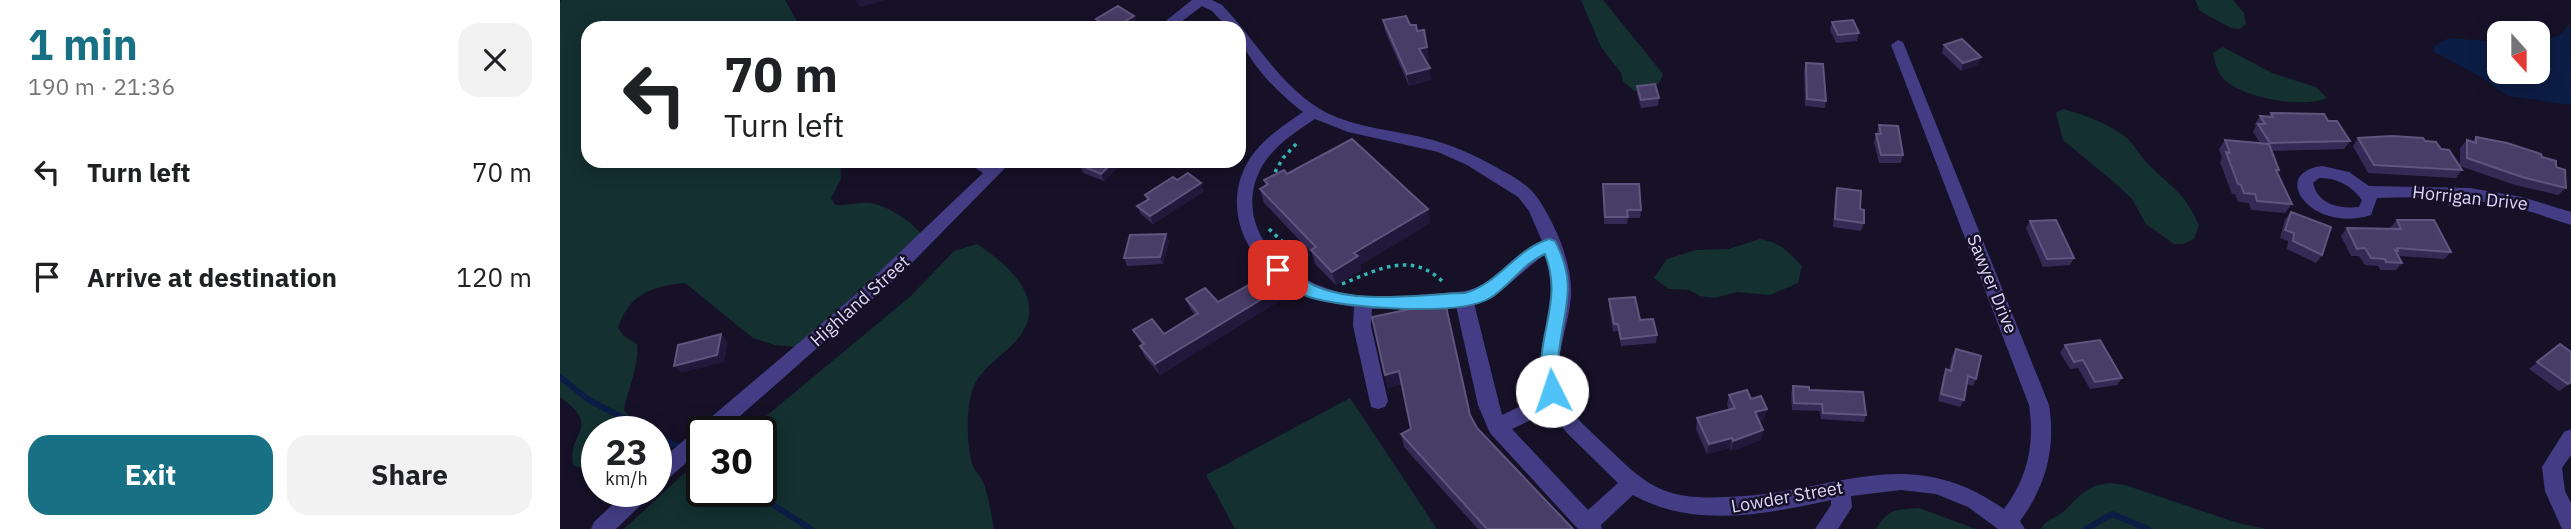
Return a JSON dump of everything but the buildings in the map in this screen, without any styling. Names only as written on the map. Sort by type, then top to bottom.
[{"type":"street","points":[[1173,21],[1201,0]]},
{"type":"street","name":"Lowder Street","points":[[1201,0],[1217,8],[1229,21]]},
{"type":"street","name":"Lowder Street","points":[[1246,42],[1282,89],[1314,112],[1350,127],[1445,149],[1507,180],[1532,202],[1559,270],[1561,288],[1549,365],[1555,399],[1574,427],[1632,482],[1666,500],[1714,507],[1760,504],[1897,479],[1928,481],[1958,491],[2011,525]]},
{"type":"street","name":"Sawyer Drive","points":[[1898,45],[2039,405],[2043,429],[2037,471],[2011,525]]},
{"type":"street","points":[[1314,112],[1278,133],[1260,157],[1244,197],[1247,232],[1265,258],[1310,291],[1363,302],[1484,294],[1533,252],[1549,245]]},
{"type":"street","name":"Highland Street","points":[[727,416],[874,292],[947,222],[997,168]]},
{"type":"street","name":"Horrigan Drive","points":[[2366,192],[2399,190],[2483,196],[2539,205],[2571,219]]},
{"type":"street","points":[[1259,280],[1278,270]]},
{"type":"street","points":[[1456,294],[1466,314],[1488,405],[1497,426],[1589,526],[1632,482]]},
{"type":"street","points":[[1363,302],[1362,326],[1378,401]]},
{"type":"street","points":[[1497,426],[1555,399]]},
{"type":"street","points":[[2571,438],[2552,467],[2555,491],[2571,526]]},
{"type":"street","name":"Highland Street","points":[[672,463],[686,451]]},
{"type":"street","points":[[1825,529],[1843,507],[1839,488]]},
{"type":"street","points":[[601,529],[624,507]]},
{"type":"path","points":[[1268,187],[1283,158],[1304,137]]},
{"type":"path","points":[[1265,226],[1284,243],[1303,271]]},
{"type":"path","points":[[1336,287],[1400,263],[1419,265],[1435,272],[1456,294]]},
{"type":"green space","points":[[562,0],[785,0],[797,21],[581,21],[581,168],[840,168],[841,179],[831,198],[835,205],[877,204],[899,215],[923,236],[796,347],[775,345],[753,338],[685,283],[652,290],[628,307],[618,328],[624,336],[637,344],[635,367],[624,410],[629,416],[581,416],[581,423],[573,407],[560,397],[560,3]]},
{"type":"green space","points":[[1581,0],[1603,0],[1663,74],[1656,86],[1644,91],[1634,91],[1623,81],[1621,73],[1601,47]]},
{"type":"green space","points":[[2195,0],[2233,0],[2244,13],[2246,24],[2239,29],[2231,28],[2200,11]]},
{"type":"green space","points":[[2223,47],[2272,73],[2316,87],[2327,98],[2288,102],[2243,91],[2231,85],[2218,70],[2213,53]]},
{"type":"green space","points":[[2063,109],[2105,124],[2127,138],[2145,161],[2188,205],[2199,225],[2194,239],[2183,244],[2174,244],[2146,224],[2132,199],[2063,140],[2056,113]]},
{"type":"green space","points":[[1760,239],[1779,245],[1802,266],[1798,283],[1770,295],[1737,292],[1714,298],[1700,296],[1689,290],[1669,289],[1654,278],[1667,259],[1696,250],[1729,249]]},
{"type":"green space","points":[[977,244],[1013,274],[1028,299],[1029,313],[1025,327],[1015,342],[978,379],[969,403],[970,456],[985,488],[994,529],[624,529],[648,507],[672,507],[672,485],[686,472],[686,507],[777,507],[777,416],[766,416],[912,295],[954,251]]},
{"type":"green space","points":[[1350,398],[1437,529],[1235,529],[1206,475]]},
{"type":"green space","points":[[581,423],[581,468],[573,465],[572,454]]},
{"type":"green space","points":[[2110,483],[2125,485],[2238,523],[2266,529],[2041,529],[2084,493],[2095,486]]},
{"type":"green space","points":[[1919,508],[1976,529],[1876,529],[1893,511]]},
{"type":"water","points":[[2570,22],[2571,105],[2508,96],[2491,84],[2550,84],[2550,38],[2563,32]]},
{"type":"water","points":[[2449,38],[2487,41],[2487,82],[2433,51],[2434,46]]},
{"type":"waterway","points":[[560,377],[589,400],[620,416]]},
{"type":"waterway","points":[[672,444],[686,450]]},
{"type":"waterway","points":[[777,507],[811,529]]},
{"type":"waterway","points":[[2086,529],[2112,514],[2148,529]]},
{"type":"route","points":[[1278,270],[1310,291],[1341,299],[1373,302],[1465,299],[1484,294],[1510,275],[1536,249],[1549,245],[1559,270],[1562,293],[1550,355],[1552,391]]}]
